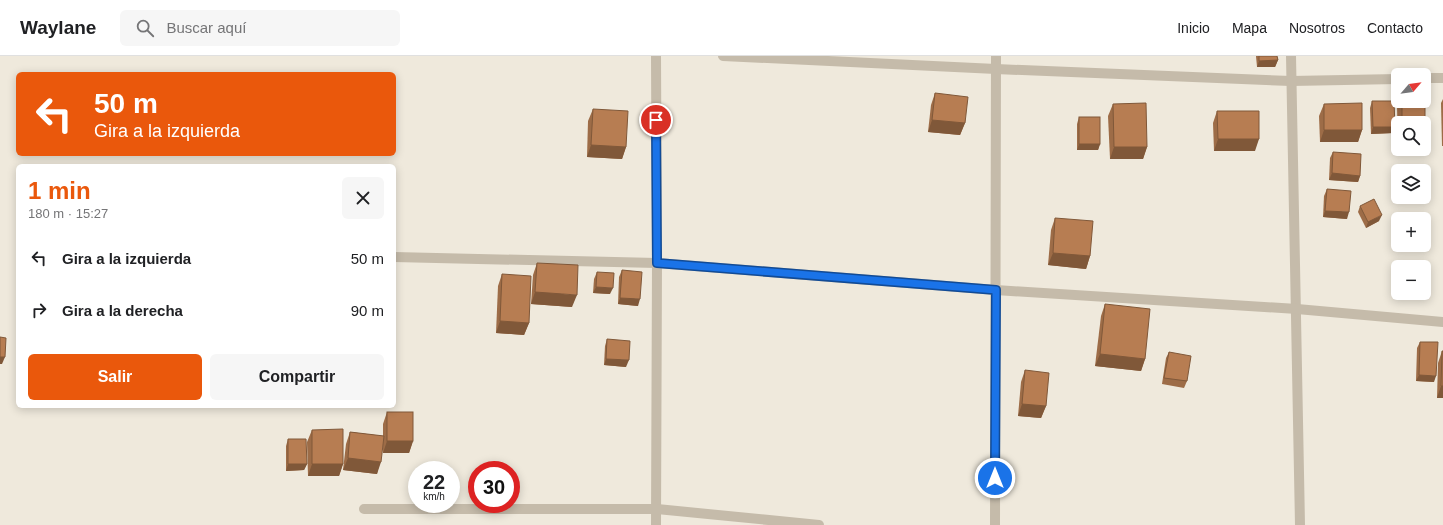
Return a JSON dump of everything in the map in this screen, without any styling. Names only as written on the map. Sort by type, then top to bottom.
[{"type":"street","points":[[656,56],[656,525]]},
{"type":"street","points":[[723,56],[1291,81],[1391,79]]},
{"type":"street","points":[[995,525],[996,56]]},
{"type":"street","points":[[1291,56],[1300,525]]},
{"type":"street","points":[[1431,78],[1443,78]]},
{"type":"street","points":[[396,257],[657,263],[996,290],[1297,309],[1443,322]]},
{"type":"street","points":[[364,509],[657,509],[819,525]]},
{"type":"building","points":[[1259,56],[1277,56],[1278,60],[1259,61]]},
{"type":"building","points":[[935,93],[968,97],[965,123],[932,120]]},
{"type":"building","points":[[1372,101],[1391,101],[1391,108],[1394,108],[1395,116],[1391,116],[1391,127],[1373,127]]},
{"type":"building","points":[[1146,103],[1147,147],[1114,147],[1113,104]]},
{"type":"building","points":[[1362,103],[1362,130],[1324,130],[1324,104]]},
{"type":"building","points":[[1402,108],[1425,108],[1425,116],[1402,116]]},
{"type":"building","points":[[593,109],[628,111],[626,147],[591,145]]},
{"type":"building","points":[[1217,111],[1259,111],[1259,139],[1218,139]]},
{"type":"building","points":[[1079,117],[1100,117],[1100,144],[1079,144]]},
{"type":"building","points":[[1333,152],[1361,154],[1360,176],[1332,173]]},
{"type":"building","points":[[1327,189],[1351,191],[1349,212],[1325,211]]},
{"type":"building","points":[[1374,199],[1382,215],[1368,222],[1360,206]]},
{"type":"building","points":[[1055,218],[1093,221],[1090,256],[1053,253]]},
{"type":"building","points":[[537,263],[578,265],[577,295],[535,292]]},
{"type":"building","points":[[622,270],[642,272],[640,299],[620,298]]},
{"type":"building","points":[[597,272],[614,273],[613,288],[596,287]]},
{"type":"building","points":[[502,274],[531,276],[529,323],[500,321]]},
{"type":"building","points":[[1105,304],[1150,309],[1145,359],[1100,354]]},
{"type":"building","points":[[0,337],[6,338],[5,357],[0,357]]},
{"type":"building","points":[[607,339],[630,341],[629,360],[606,359]]},
{"type":"building","points":[[1420,342],[1438,342],[1436,376],[1419,375]]},
{"type":"building","points":[[1442,351],[1443,386],[1441,386]]},
{"type":"building","points":[[1169,352],[1191,356],[1187,381],[1164,378]]},
{"type":"building","points":[[1025,370],[1049,373],[1046,406],[1022,404]]},
{"type":"building","points":[[387,412],[413,412],[413,441],[387,441]]},
{"type":"building","points":[[343,429],[343,464],[312,464],[312,430]]},
{"type":"building","points":[[350,432],[384,436],[381,462],[348,458]]},
{"type":"building","points":[[288,439],[306,439],[307,464],[288,464]]},
{"type":"route","points":[[656,120],[657,263],[996,290],[995,478]]}]
